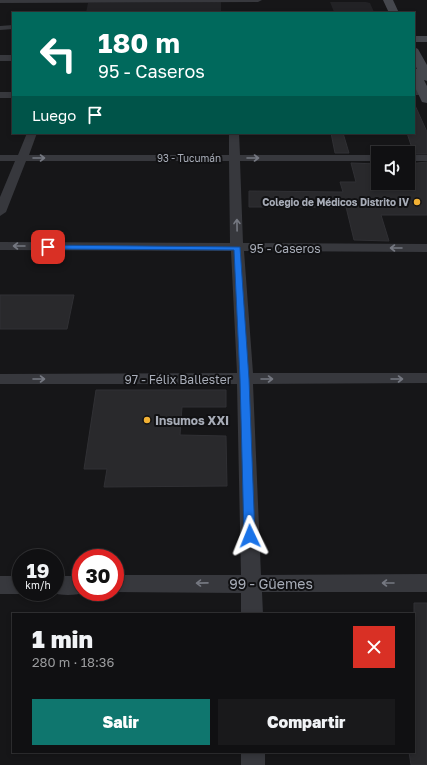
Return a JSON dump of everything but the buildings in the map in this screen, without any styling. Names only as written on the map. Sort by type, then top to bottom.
[{"type":"main road","points":[[379,0],[385,12]]},
{"type":"main road","points":[[388,0],[394,12]]},
{"type":"main road","points":[[415,39],[427,39]]},
{"type":"main road","points":[[415,53],[427,77]]},
{"type":"main road","points":[[415,74],[423,94]]},
{"type":"street","points":[[0,1],[82,3],[229,2],[258,0]]},
{"type":"street","points":[[0,28],[12,28]]},
{"type":"street","points":[[0,58],[12,58]]},
{"type":"street","points":[[0,95],[12,95]]},
{"type":"street","points":[[0,212],[32,134]]},
{"type":"street","points":[[234,134],[237,248],[245,379],[252,613]]},
{"type":"street","name":"93 - Tucumán","points":[[0,158],[371,158]]},
{"type":"street","points":[[415,158],[427,158]]},
{"type":"street","name":"95 - Caseros","points":[[0,246],[427,248]]},
{"type":"street","name":"97 - Félix Ballester","points":[[0,379],[427,378]]},
{"type":"street","name":"99 - Güemes","points":[[124,584],[427,583]]},
{"type":"street","points":[[0,585],[12,585]]},
{"type":"street","points":[[252,753],[253,765]]},
{"type":"shaded area","points":[[221,2],[221,12],[86,12],[88,3]]},
{"type":"shaded area","points":[[330,2],[366,2],[370,3],[374,12],[334,12]]},
{"type":"place","name":"Colegio de Médicos Distrito IV","points":[[417,202]]},
{"type":"place","name":"Insumos XXI","points":[[147,420]]},
{"type":"route","points":[[48,247],[237,248],[245,379],[250,536]]}]
